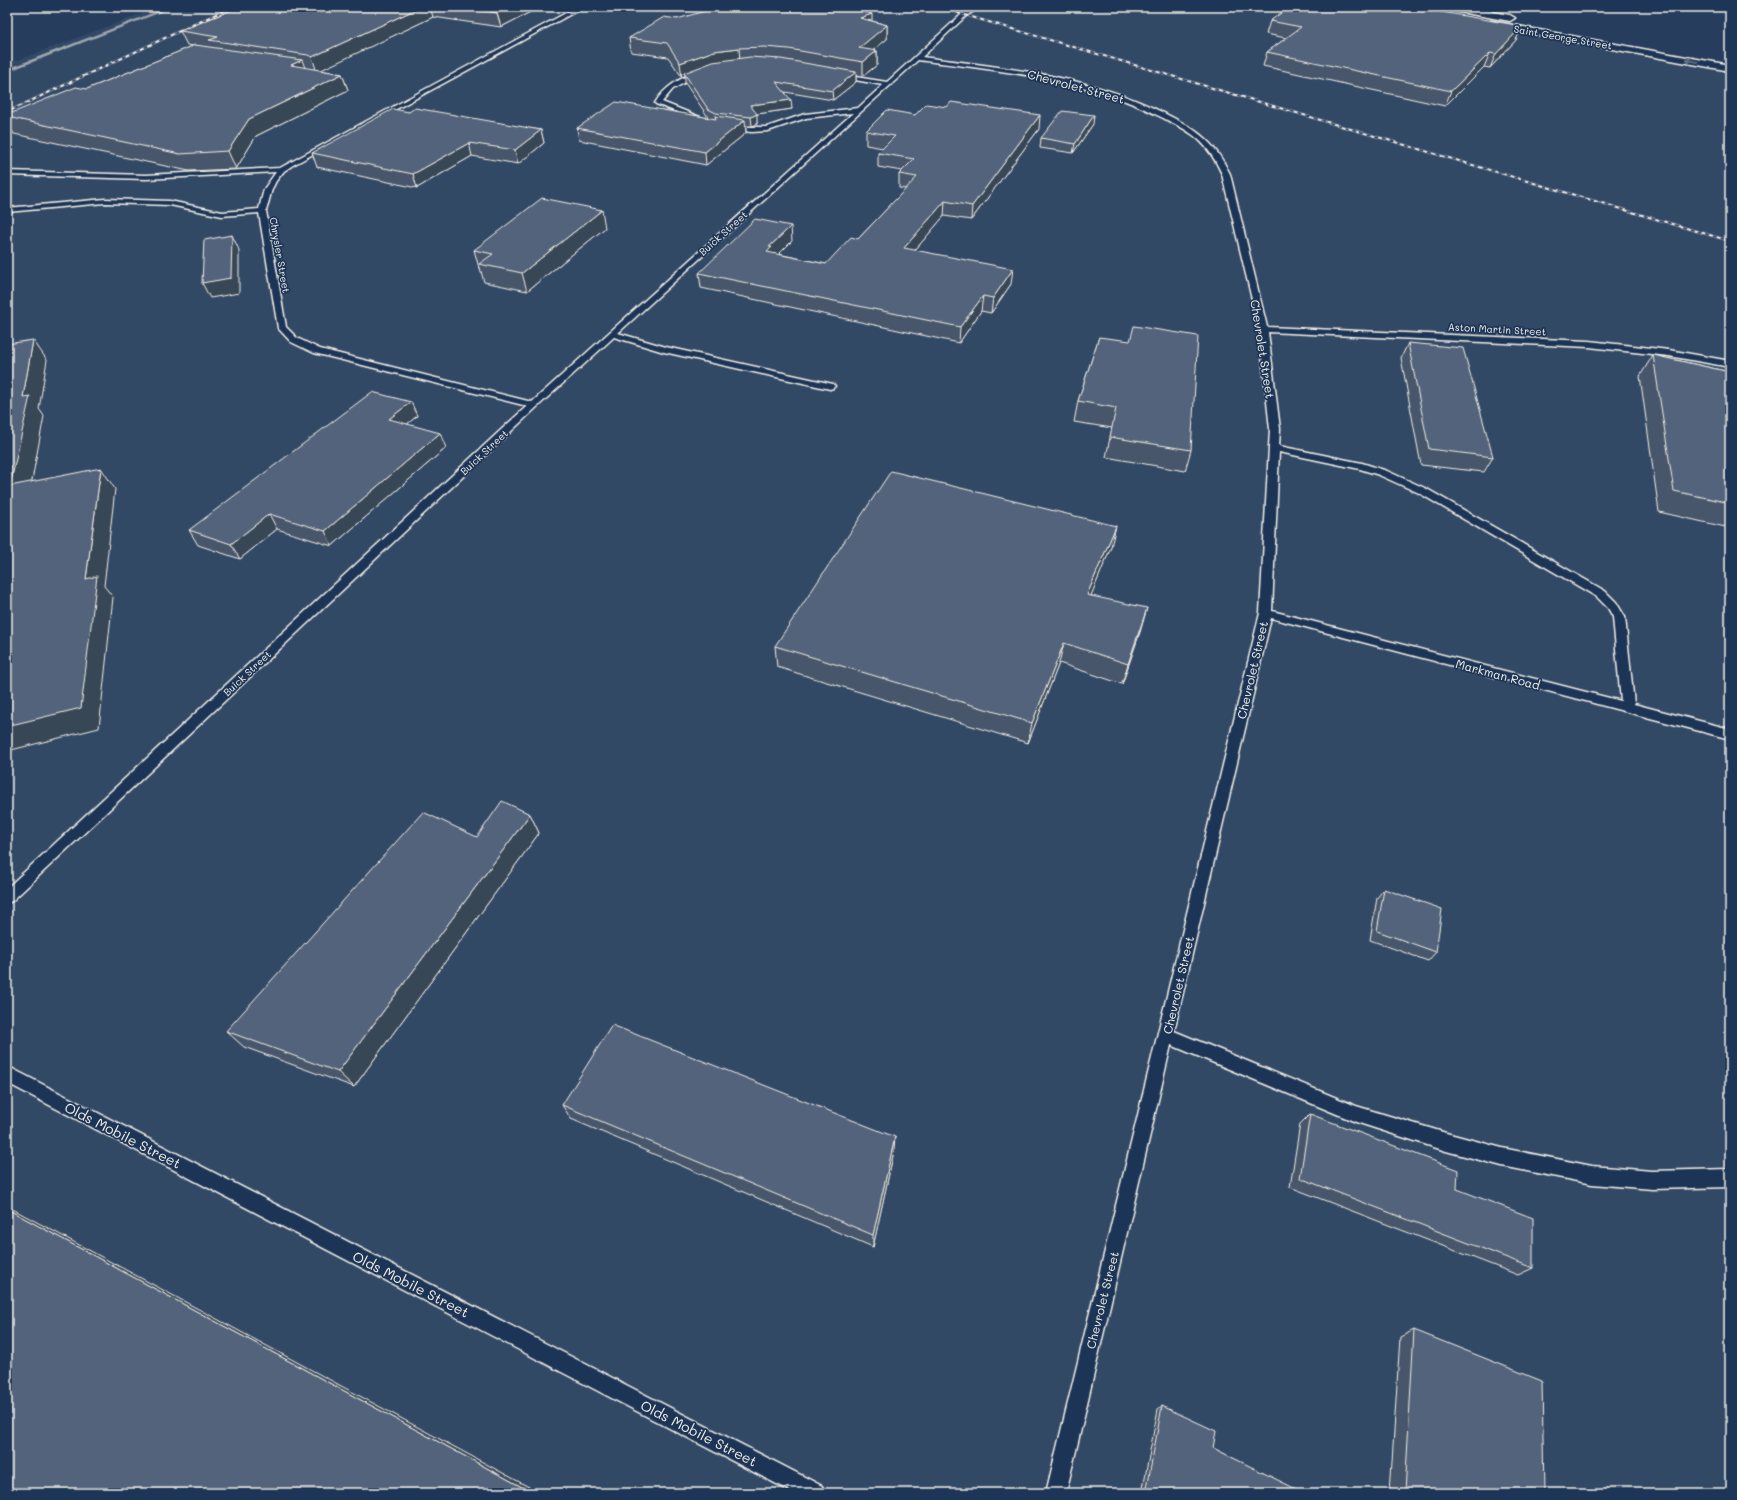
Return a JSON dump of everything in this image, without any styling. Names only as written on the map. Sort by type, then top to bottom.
[{"type":"main road","name":"Saint George Street","points":[[1448,7],[1730,58]]},
{"type":"main road","name":"Saint George Street","points":[[1440,15],[1730,68]]},
{"type":"lane","name":"Chrysler Street","points":[[534,405],[317,350],[294,340],[282,328],[262,211],[268,188],[282,170],[313,151],[581,7]]},
{"type":"lane","name":"Buick Street","points":[[7,897],[534,405],[968,10],[973,11],[978,7]]},
{"type":"lane","name":"Chevrolet Street","points":[[917,58],[1022,72],[1097,90],[1142,105],[1167,117],[1202,138],[1216,156],[1226,174],[1262,329],[1275,429],[1266,613],[1056,1493]]},
{"type":"lane","points":[[710,68],[679,82],[662,95],[658,103],[701,118],[710,124]]},
{"type":"lane","points":[[831,74],[888,84]]},
{"type":"lane","points":[[721,127],[752,130],[768,129],[805,116],[859,110]]},
{"type":"lane","points":[[7,173],[157,177],[282,170]]},
{"type":"lane","points":[[7,210],[105,201],[170,204],[222,214],[262,211]]},
{"type":"lane","name":"Aston Martin Street","points":[[1262,329],[1589,344],[1669,353],[1730,364]]},
{"type":"lane","points":[[612,334],[664,348],[830,386]]},
{"type":"lane","points":[[1274,448],[1362,466],[1383,473],[1423,491],[1601,594],[1612,605],[1619,617],[1628,708]]},
{"type":"lane","name":"Markman Road","points":[[1266,613],[1730,734]]},
{"type":"lane","points":[[1166,1035],[1356,1114],[1446,1142],[1502,1157],[1592,1175],[1652,1180],[1730,1178]]},
{"type":"lane","name":"Olds Mobile Street","points":[[7,1074],[815,1493]]},
{"type":"shaded area","points":[[159,7],[1363,7],[1730,72],[1730,1493],[7,1493],[7,64]]},
{"type":"building","points":[[239,7],[421,7],[312,57],[308,55],[209,40],[218,37],[180,31]]},
{"type":"building","points":[[455,7],[510,7],[497,13]]},
{"type":"building","points":[[719,7],[850,7],[872,14],[860,18],[887,25],[859,48],[877,51],[863,62],[789,49],[764,47],[714,51],[680,63],[667,43],[629,38],[664,17],[677,19]]},
{"type":"building","points":[[1289,7],[1413,7],[1522,26],[1496,54],[1490,53],[1451,91],[1267,52],[1301,27],[1270,21]]},
{"type":"building","points":[[195,45],[302,60],[291,65],[342,74],[249,119],[228,151],[180,154],[7,117],[7,115],[76,87],[87,89]]},
{"type":"building","points":[[750,57],[781,59],[856,72],[832,91],[776,82],[791,100],[750,105],[757,114],[751,117],[716,113],[708,109],[684,73],[713,62]]},
{"type":"building","points":[[616,102],[716,119],[715,116],[745,120],[705,152],[577,128]]},
{"type":"building","points":[[951,102],[1040,115],[972,206],[945,201],[904,248],[1013,269],[993,298],[983,296],[960,327],[699,273],[755,219],[791,226],[769,247],[772,247],[767,252],[826,264],[851,237],[858,239],[917,177],[899,174],[914,159],[878,153],[895,136],[866,131],[887,110],[915,115],[926,104],[947,107]]},
{"type":"building","points":[[415,108],[541,130],[515,150],[469,143],[413,174],[312,153],[393,109],[409,112]]},
{"type":"building","points":[[1062,111],[1094,115],[1075,144],[1041,138]]},
{"type":"building","points":[[542,198],[602,210],[522,273],[479,264],[493,254],[474,250]]},
{"type":"building","points":[[232,235],[231,278],[202,283],[204,240]]},
{"type":"building","points":[[1134,326],[1198,336],[1191,450],[1110,437],[1116,408],[1078,401],[1099,337],[1130,341]]},
{"type":"building","points":[[33,340],[23,397],[30,396],[10,486],[101,468],[86,579],[97,576],[81,708],[7,726],[7,344]]},
{"type":"building","points":[[1408,343],[1463,348],[1493,457],[1429,449]]},
{"type":"building","points":[[1653,355],[1730,372],[1730,503],[1674,491]]},
{"type":"building","points":[[372,392],[411,402],[389,419],[440,433],[325,531],[269,514],[231,544],[189,530]]},
{"type":"building","points":[[891,471],[1116,526],[1087,595],[1147,608],[1128,664],[1064,643],[1032,723],[775,646]]},
{"type":"building","points":[[502,801],[530,814],[338,1072],[226,1031],[423,812],[477,837]]},
{"type":"building","points":[[1384,889],[1442,909],[1436,952],[1377,931]]},
{"type":"building","points":[[612,1025],[895,1137],[873,1235],[562,1105]]},
{"type":"building","points":[[1310,1114],[1458,1170],[1457,1189],[1533,1218],[1533,1268],[1300,1178]]},
{"type":"building","points":[[7,1209],[533,1493],[17,1493],[7,1487]]},
{"type":"building","points":[[1414,1330],[1542,1381],[1544,1493],[1405,1493]]},
{"type":"building","points":[[1162,1406],[1216,1431],[1213,1448],[1300,1491],[1300,1493],[1146,1493]]},
{"type":"waterway","points":[[7,71],[172,7]]},
{"type":"railway","points":[[7,112],[231,7]]},
{"type":"railway","points":[[938,7],[1730,241]]}]
